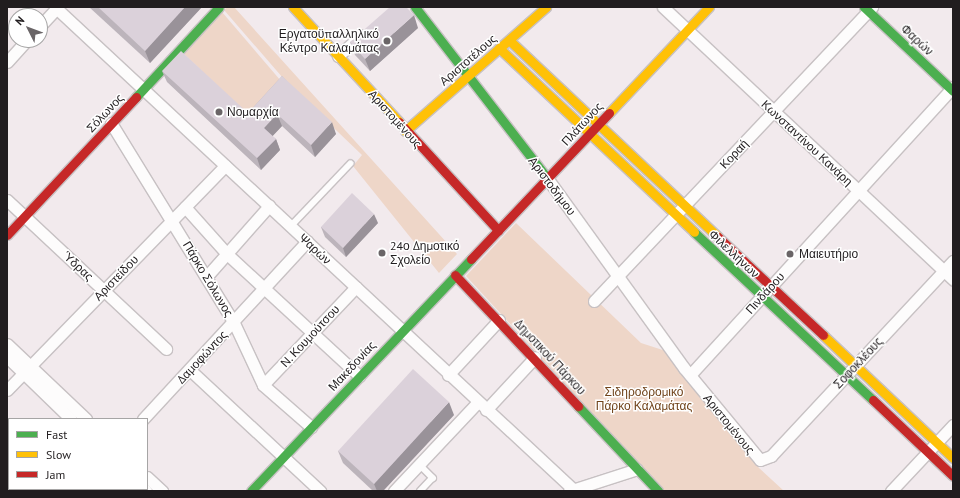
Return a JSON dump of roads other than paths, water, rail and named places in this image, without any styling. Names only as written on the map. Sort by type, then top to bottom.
[{"type":"street","name":"Σόλωνος","points":[[7,235],[219,7]]},
{"type":"street","name":"Αριστομένους","points":[[293,7],[405,131],[498,230]]},
{"type":"street","name":"Αριστοδήμου","points":[[415,7],[547,178],[687,371]]},
{"type":"street","name":"Αριστοτέλους","points":[[405,131],[546,7]]},
{"type":"street","name":"Κωνσταντίνου Κανάρη","points":[[663,7],[857,191],[953,279]]},
{"type":"street","name":"Πλάτωνος","points":[[471,258],[709,7]]},
{"type":"street","name":"Ψαρών","points":[[57,8],[144,88],[225,166],[292,226],[448,375],[572,490]]},
{"type":"street","points":[[48,18],[57,8]]},
{"type":"street","name":"Φαρών","points":[[868,9],[952,89]]},
{"type":"street","name":"Κοραή","points":[[594,300],[685,207],[868,9]]},
{"type":"street","points":[[338,56],[368,28]]},
{"type":"street","name":"Φιλελλήνων","points":[[509,40],[953,458]]},
{"type":"street","points":[[7,62],[20,48]]},
{"type":"street","name":"Φιλελλήνων","points":[[500,48],[761,297],[953,476]]},
{"type":"street","name":"Πινδάρου","points":[[687,371],[761,297],[952,89]]},
{"type":"street","name":"Πάρκο Σόλωνος","points":[[112,123],[207,276],[234,323],[264,385],[311,427]]},
{"type":"street","name":"Αριστείδου","points":[[7,390],[225,166]]},
{"type":"street","name":"Ύδρας","points":[[7,200],[166,349]]},
{"type":"street","points":[[207,276],[269,206]]},
{"type":"street","points":[[185,207],[227,254],[359,376]]},
{"type":"street","name":"Δαμοφώντος","points":[[145,418],[234,323],[307,241]]},
{"type":"street","name":"Μακεδονίας","points":[[251,491],[471,258]]},
{"type":"street","name":"Σοφοκλέους","points":[[760,460],[771,456],[953,261]]},
{"type":"street","name":"Δημοτικού Πάρκου","points":[[455,275],[535,357],[658,491]]},
{"type":"street","name":"Ν. Κουμούτσου","points":[[264,385],[356,287]]},
{"type":"street","points":[[448,375],[499,320]]},
{"type":"street","points":[[7,344],[70,418]]},
{"type":"street","points":[[7,357],[27,369],[85,418]]},
{"type":"street","points":[[486,410],[535,357]]},
{"type":"street","points":[[190,370],[320,491]]},
{"type":"street","name":"Αριστομένους","points":[[687,371],[760,460]]},
{"type":"street","points":[[394,491],[478,402]]},
{"type":"street","points":[[891,491],[953,425]]},
{"type":"street","points":[[572,490],[637,469]]},
{"type":"street","points":[[148,478],[162,491]]},
{"type":"lane","points":[[292,226],[350,164]]},
{"type":"lane","points":[[419,464],[434,478],[421,491]]},
{"type":"place","name":"Εργατοϋπαλληλικό Κέντρο Καλαμάτας","points":[[387,41]]},
{"type":"place","name":"Νομαρχία","points":[[219,112]]},
{"type":"place","name":"24ο Δημοτικό Σχολείο","points":[[382,253]]},
{"type":"place","name":"Μαιευτήριο","points":[[790,254]]},
{"type":"park label","name":"Σιδηροδρομικό Πάρκο Καλαμάτας","points":[[644,399]]}]
